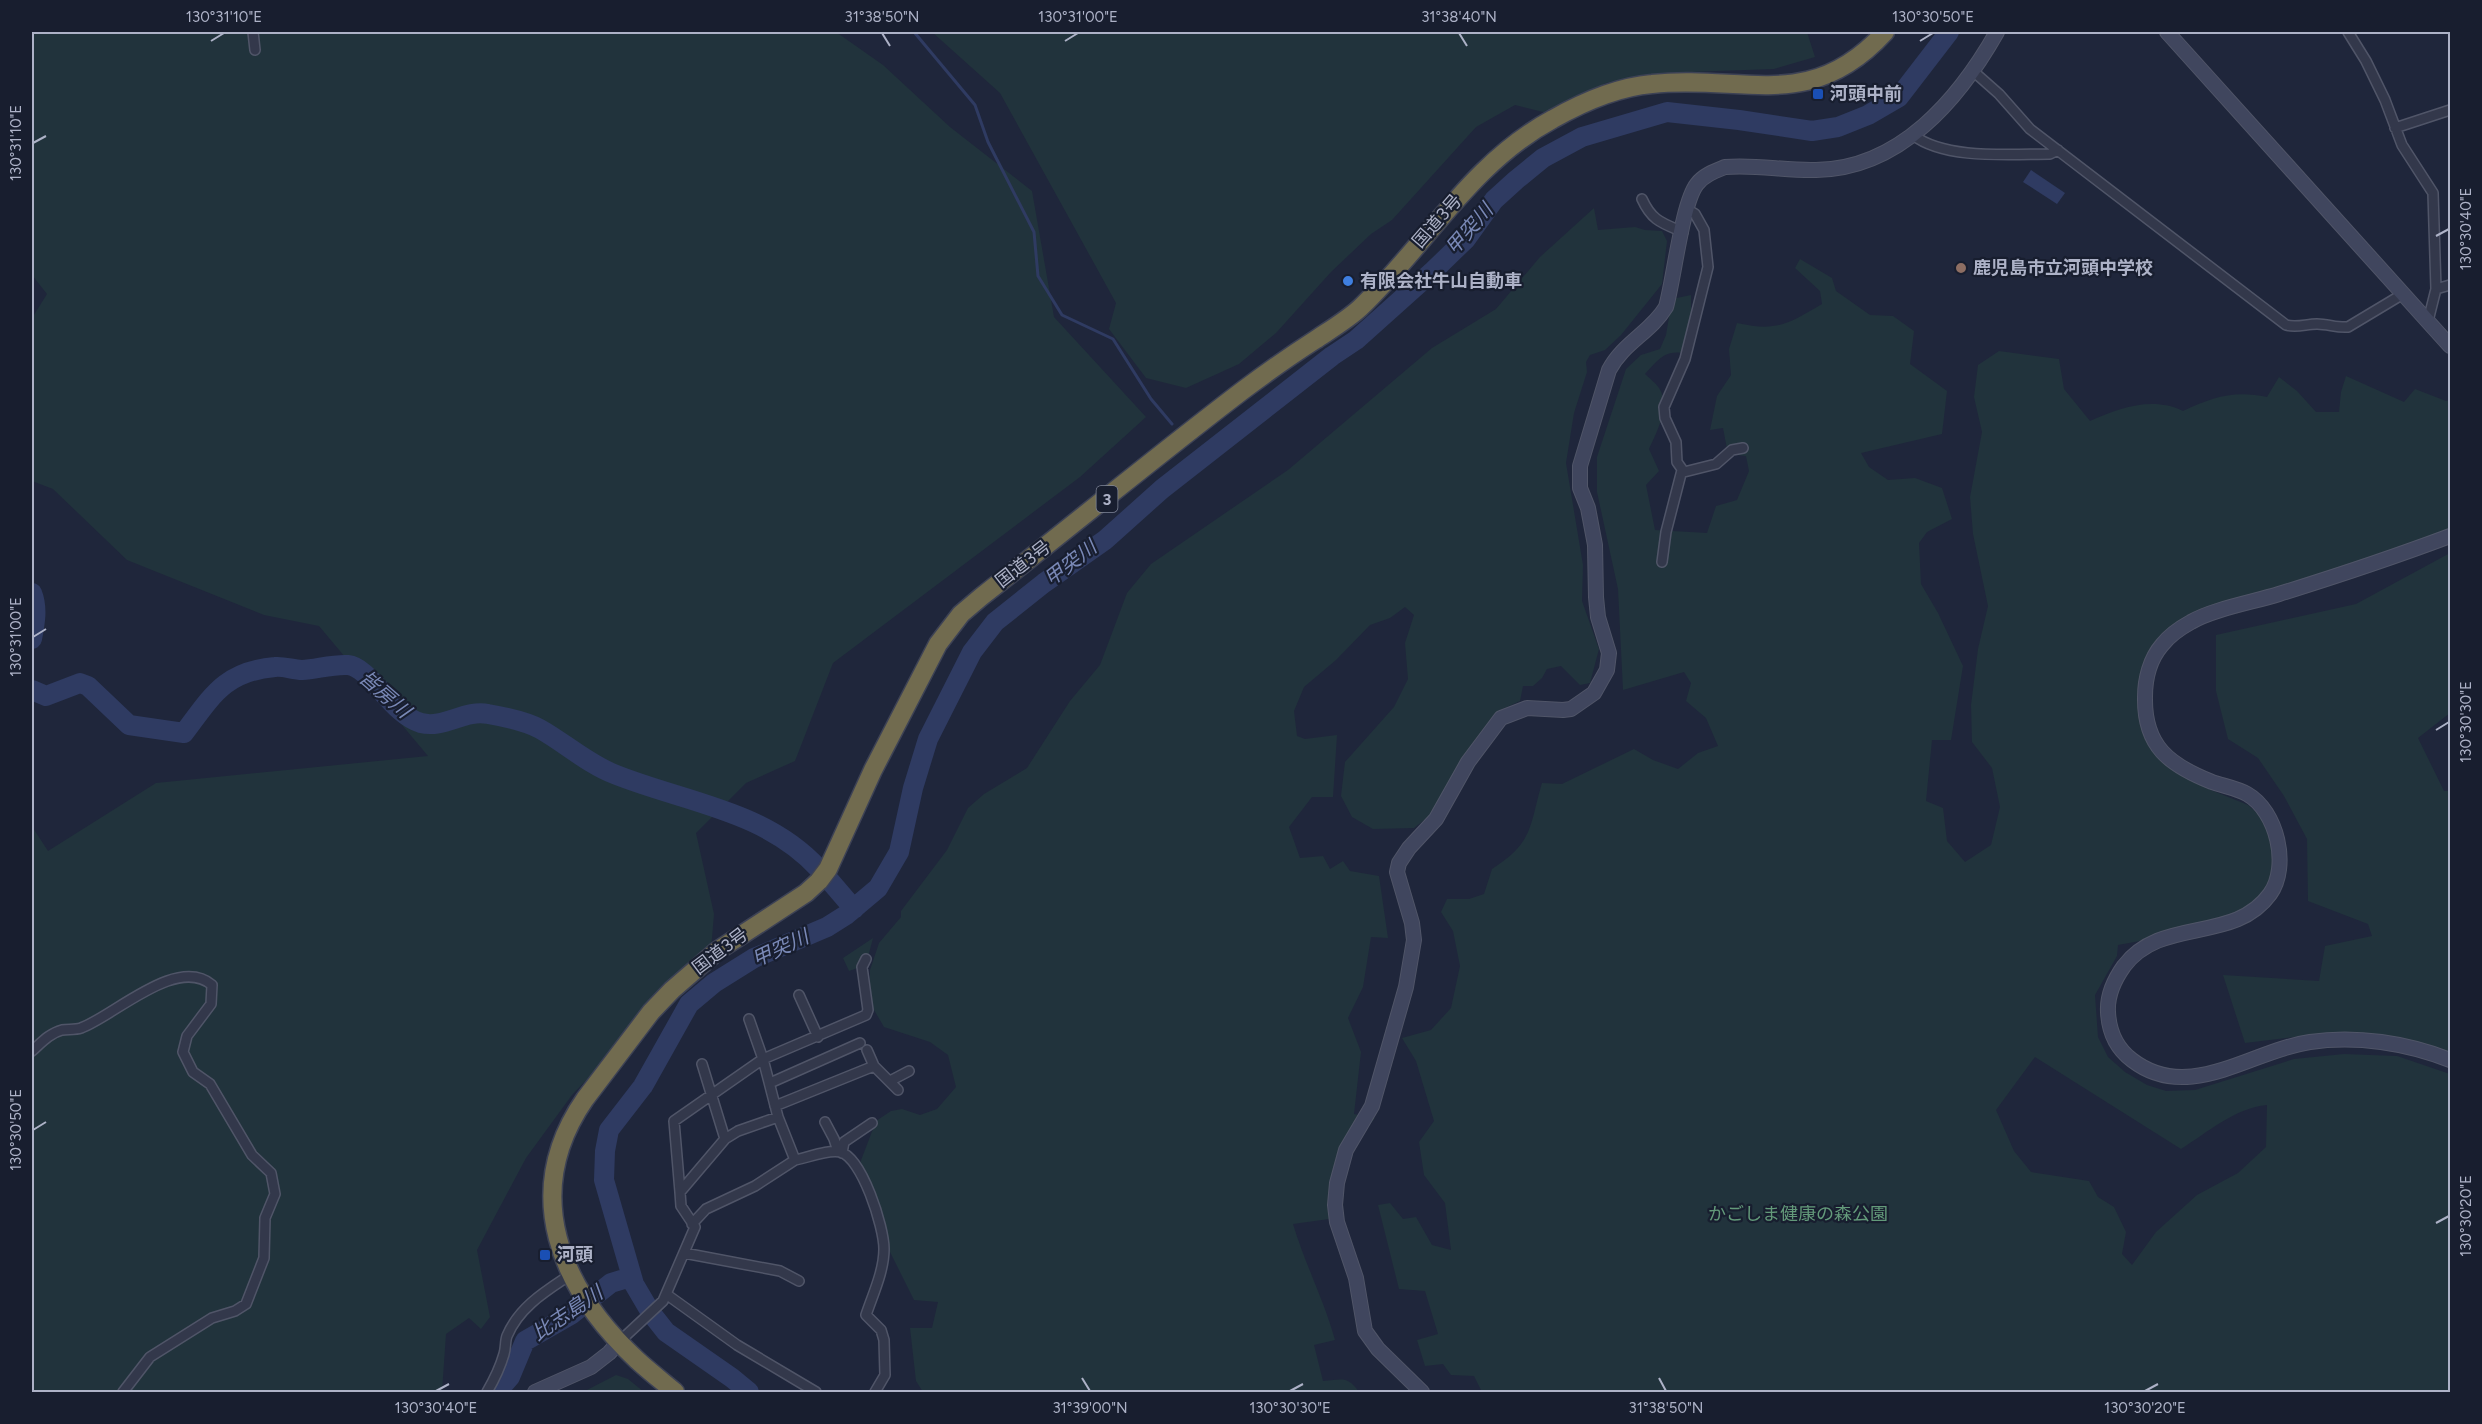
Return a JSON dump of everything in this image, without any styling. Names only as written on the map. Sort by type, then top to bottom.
[{"type":"highway","name":"国道3号","points":[[675,1392],[636,1359],[625,1337],[595,1314],[570,1275],[559,1247],[554,1224],[552,1191],[558,1149],[574,1114],[651,1012],[672,990],[717,951],[806,893],[819,881],[828,869],[892,730],[938,644],[961,614],[1241,392],[1358,309],[1479,174],[1524,135],[1584,104],[1633,86],[1687,83],[1768,86],[1811,80],[1839,68],[1865,51],[1885,32]]},
{"type":"street","points":[[253,32],[255,50]]},
{"type":"street","points":[[1422,1392],[1378,1349],[1365,1331],[1359,1289],[1337,1222],[1335,1205],[1340,1165],[1346,1150],[1372,1106],[1408,972],[1414,940],[1412,924],[1397,872],[1399,863],[1409,848],[1436,819],[1468,762],[1501,718],[1527,708],[1571,709],[1594,693],[1607,670],[1609,653],[1598,617],[1595,545],[1588,508],[1580,488],[1580,466],[1609,370],[1616,357],[1660,318],[1666,308],[1688,210],[1697,183],[1712,172],[1725,167],[1828,169],[1873,158],[1913,135],[1954,96],[1973,71],[1997,32]]},
{"type":"street","points":[[2167,32],[2451,346]]},
{"type":"street","points":[[2348,32],[2366,61],[2385,100],[2402,145],[2433,193],[2436,289],[2428,321]]},
{"type":"street","points":[[1973,71],[2000,94],[2030,129],[2286,325],[2294,327],[2317,324],[2338,328],[2348,327],[2403,294]]},
{"type":"street","points":[[2395,128],[2451,110]]},
{"type":"street","points":[[1913,135],[1922,143],[1962,152],[2050,154],[2058,150]]},
{"type":"street","points":[[1642,200],[1648,213],[1658,222],[1683,232]]},
{"type":"street","points":[[1688,210],[1695,214],[1704,230],[1708,267],[1685,359],[1664,407],[1665,418],[1676,442],[1677,462],[1684,472],[1716,464],[1732,450],[1743,448]]},
{"type":"street","points":[[2436,289],[2451,285]]},
{"type":"street","points":[[1662,562],[1666,532],[1682,470]]},
{"type":"street","points":[[2451,536],[2337,576],[2193,620],[2175,632],[2159,648],[2150,666],[2145,686],[2146,722],[2149,733],[2165,756],[2174,763],[2208,780],[2247,794],[2262,807],[2277,842],[2279,867],[2273,891],[2253,910],[2230,922],[2157,939],[2137,952],[2114,982],[2108,1007],[2110,1029],[2120,1049],[2144,1068],[2175,1077],[2212,1073],[2310,1042],[2356,1040],[2384,1042],[2451,1059]]},
{"type":"street","points":[[535,1392],[591,1367],[609,1353],[664,1298],[695,1227],[681,1206],[674,1121],[763,1059],[866,1015],[868,1010],[862,967],[866,959]]},
{"type":"street","points":[[32,1051],[55,1033],[80,1028],[170,980],[191,977],[205,979],[212,985],[211,1004],[187,1036],[183,1052],[194,1072],[210,1084],[252,1155],[271,1173],[274,1182],[274,1194],[264,1228],[264,1258],[246,1304],[235,1311],[212,1318],[150,1357],[123,1392]]},
{"type":"street","points":[[800,995],[819,1036]]},
{"type":"street","points":[[749,1019],[763,1059],[778,1117],[795,1160]]},
{"type":"street","points":[[770,1083],[864,1046],[874,1066],[898,1089]]},
{"type":"street","points":[[702,1064],[725,1139]]},
{"type":"street","points":[[775,1106],[874,1066]]},
{"type":"street","points":[[890,1082],[909,1071]]},
{"type":"street","points":[[680,1192],[725,1139],[738,1131],[778,1117]]},
{"type":"street","points":[[825,1122],[840,1152]]},
{"type":"street","points":[[840,1152],[844,1142],[872,1123]]},
{"type":"street","points":[[692,1224],[706,1209],[755,1186],[795,1160],[840,1152],[849,1156],[861,1173],[879,1219],[884,1248],[881,1271],[866,1315],[881,1330],[884,1340],[885,1375],[875,1392]]},
{"type":"street","points":[[684,1253],[780,1271],[799,1281]]},
{"type":"street","points":[[487,1392],[505,1351],[507,1337],[520,1314],[539,1296],[570,1275]]},
{"type":"street","points":[[664,1298],[737,1346],[816,1392]]},
{"type":"green space","points":[[32,32],[836,32],[883,65],[950,127],[1032,191],[1054,317],[1146,417],[1080,477],[833,663],[795,761],[746,783],[696,833],[714,914],[711,950],[572,1095],[526,1158],[477,1250],[490,1317],[481,1329],[469,1318],[446,1334],[442,1392],[32,1392],[33,828],[48,851],[156,783],[428,756],[319,626],[264,615],[127,560],[53,489],[32,481],[32,318],[47,294],[32,275]]},
{"type":"green space","points":[[932,32],[1807,32],[1815,57],[1774,69],[1661,73],[1606,83],[1547,113],[1515,105],[1476,127],[1392,220],[1371,234],[1331,272],[1276,333],[1239,364],[1186,388],[1146,378],[1109,329],[1116,303],[1000,93]]},
{"type":"green space","points":[[1594,208],[1598,230],[1635,227],[1662,231],[1667,241],[1662,284],[1621,335],[1605,350],[1590,355],[1586,362],[1587,372],[1574,413],[1566,463],[1583,565],[1582,601],[1599,649],[1590,683],[1580,685],[1561,666],[1547,669],[1542,678],[1533,686],[1523,686],[1520,701],[1496,712],[1461,759],[1449,787],[1432,814],[1414,828],[1373,829],[1352,817],[1341,796],[1345,762],[1394,707],[1408,679],[1405,643],[1414,615],[1405,607],[1390,618],[1370,625],[1336,660],[1304,687],[1294,711],[1297,736],[1305,739],[1337,735],[1333,797],[1312,797],[1289,827],[1300,858],[1323,856],[1330,869],[1343,861],[1350,871],[1379,876],[1388,938],[1371,937],[1363,987],[1348,1018],[1361,1052],[1354,1114],[1375,1118],[1333,1173],[1329,1219],[1293,1224],[1335,1340],[1314,1345],[1323,1381],[1347,1381],[1359,1392],[923,1392],[916,1381],[910,1328],[932,1328],[938,1302],[914,1300],[888,1248],[860,1163],[876,1121],[891,1111],[902,1109],[920,1115],[937,1109],[956,1087],[948,1055],[930,1042],[884,1027],[870,1003],[870,970],[879,943],[901,917],[901,911],[947,850],[968,808],[984,794],[1027,768],[1070,701],[1100,665],[1127,593],[1151,564],[1288,470],[1432,348],[1496,309],[1540,257]]},
{"type":"green space","name":"かごしま健康の森公園","points":[[1800,259],[1832,278],[1836,291],[1870,315],[1893,316],[1914,331],[1910,364],[1947,391],[1942,434],[1861,453],[1869,467],[1888,480],[1915,478],[1942,488],[1952,519],[1927,532],[1919,543],[1921,584],[1938,613],[1963,666],[1951,740],[1932,740],[1926,801],[1943,808],[1947,841],[1965,862],[1991,845],[2000,807],[1992,768],[1972,742],[1971,705],[1978,649],[1988,606],[1973,534],[1970,497],[1982,432],[1974,397],[1978,365],[1999,351],[2059,359],[2064,389],[2090,421],[2124,408],[2148,404],[2160,404],[2183,411],[2224,396],[2244,394],[2267,397],[2279,377],[2297,391],[2316,412],[2339,412],[2341,392],[2346,376],[2404,402],[2415,389],[2446,401],[2450,400],[2450,528],[2336,582],[2200,622],[2179,634],[2162,651],[2139,697],[2143,734],[2158,755],[2179,774],[2248,805],[2281,834],[2287,857],[2283,886],[2269,903],[2238,923],[2118,945],[2117,956],[2095,995],[2098,1037],[2108,1057],[2125,1072],[2147,1085],[2166,1091],[2195,1090],[2294,1059],[2344,1054],[2397,1056],[2450,1074],[2450,1392],[1477,1392],[1481,1390],[1474,1376],[1451,1375],[1443,1364],[1425,1366],[1417,1340],[1438,1334],[1425,1291],[1399,1289],[1378,1205],[1390,1203],[1403,1219],[1416,1217],[1432,1245],[1451,1250],[1445,1203],[1424,1175],[1419,1142],[1434,1121],[1416,1061],[1402,1038],[1431,1030],[1451,1008],[1460,966],[1453,931],[1441,912],[1447,899],[1469,899],[1484,894],[1492,869],[1523,842],[1532,822],[1542,783],[1562,784],[1634,749],[1653,760],[1678,769],[1698,753],[1718,746],[1706,718],[1686,701],[1691,683],[1684,672],[1623,690],[1618,589],[1597,492],[1597,457],[1626,369],[1641,355],[1660,349],[1666,335],[1672,299],[1691,295],[1691,354],[1676,352],[1665,355],[1645,374],[1659,388],[1664,402],[1662,418],[1649,449],[1659,471],[1646,485],[1655,530],[1707,533],[1716,506],[1737,500],[1749,471],[1746,456],[1728,454],[1723,428],[1710,430],[1717,396],[1731,375],[1729,349],[1737,323],[1762,327],[1782,324],[1822,304],[1820,291],[1795,268]],"holes":[[[2035,1057],[2181,1149],[2233,1116],[2267,1105],[2266,1147],[2238,1173],[2197,1195],[2156,1232],[2132,1265],[2122,1254],[2126,1232],[2114,1207],[2098,1197],[2089,1181],[2031,1172],[2014,1151],[1996,1110]]]},
{"type":"green space","points":[[2450,553],[2450,713],[2418,738],[2444,791],[2450,791],[2450,1052],[2407,1039],[2328,1033],[2245,1043],[2223,975],[2319,981],[2325,946],[2372,936],[2368,924],[2308,901],[2307,839],[2284,796],[2258,758],[2228,739],[2216,691],[2216,635],[2356,604]]},
{"type":"green space","points":[[873,938],[866,965],[849,971],[843,958]]},
{"type":"green space","points":[[616,1375],[628,1379],[644,1392],[583,1392]]},
{"type":"water","points":[[2031,170],[2065,193],[2057,204],[2023,182]]},
{"type":"waterway","points":[[914,32],[975,105],[988,142],[1034,232],[1038,276],[1062,315],[1113,339],[1151,399],[1172,424]]},
{"type":"waterway","name":"甲突川","points":[[749,1392],[666,1332],[651,1313],[634,1284],[604,1180],[605,1151],[609,1130],[643,1086],[689,1004],[714,983],[754,958],[827,927],[846,915],[878,888],[899,852],[913,788],[928,739],[972,652],[995,622],[1044,583],[1105,540],[1162,489],[1332,356],[1356,340],[1466,239],[1494,200],[1543,158],[1582,137],[1667,112],[1812,131],[1838,127],[1868,115],[1899,97],[1949,32]]},
{"type":"waterway","name":"皆房川","points":[[32,593],[35,610],[32,639]]},
{"type":"waterway","name":"皆房川","points":[[32,690],[46,696],[80,683],[88,686],[129,725],[184,733],[221,688],[244,674],[275,667],[302,670],[348,665],[365,674],[400,711],[421,723],[438,723],[479,713],[501,716],[528,724],[614,774],[748,820],[797,848],[818,868]]},
{"type":"waterway","name":"皆房川","points":[[830,881],[854,909]]},
{"type":"waterway","name":"比志島川","points":[[497,1392],[510,1377],[525,1341],[572,1314],[611,1283],[631,1277]]},
{"type":"place","name":"河頭中前","points":[[1818,94]]},
{"type":"place","name":"鹿児島市立河頭中学校","points":[[1961,268]]},
{"type":"place","name":"有限会社牛山自動車","points":[[1348,281]]},
{"type":"place","name":"河頭","points":[[545,1255]]}]
